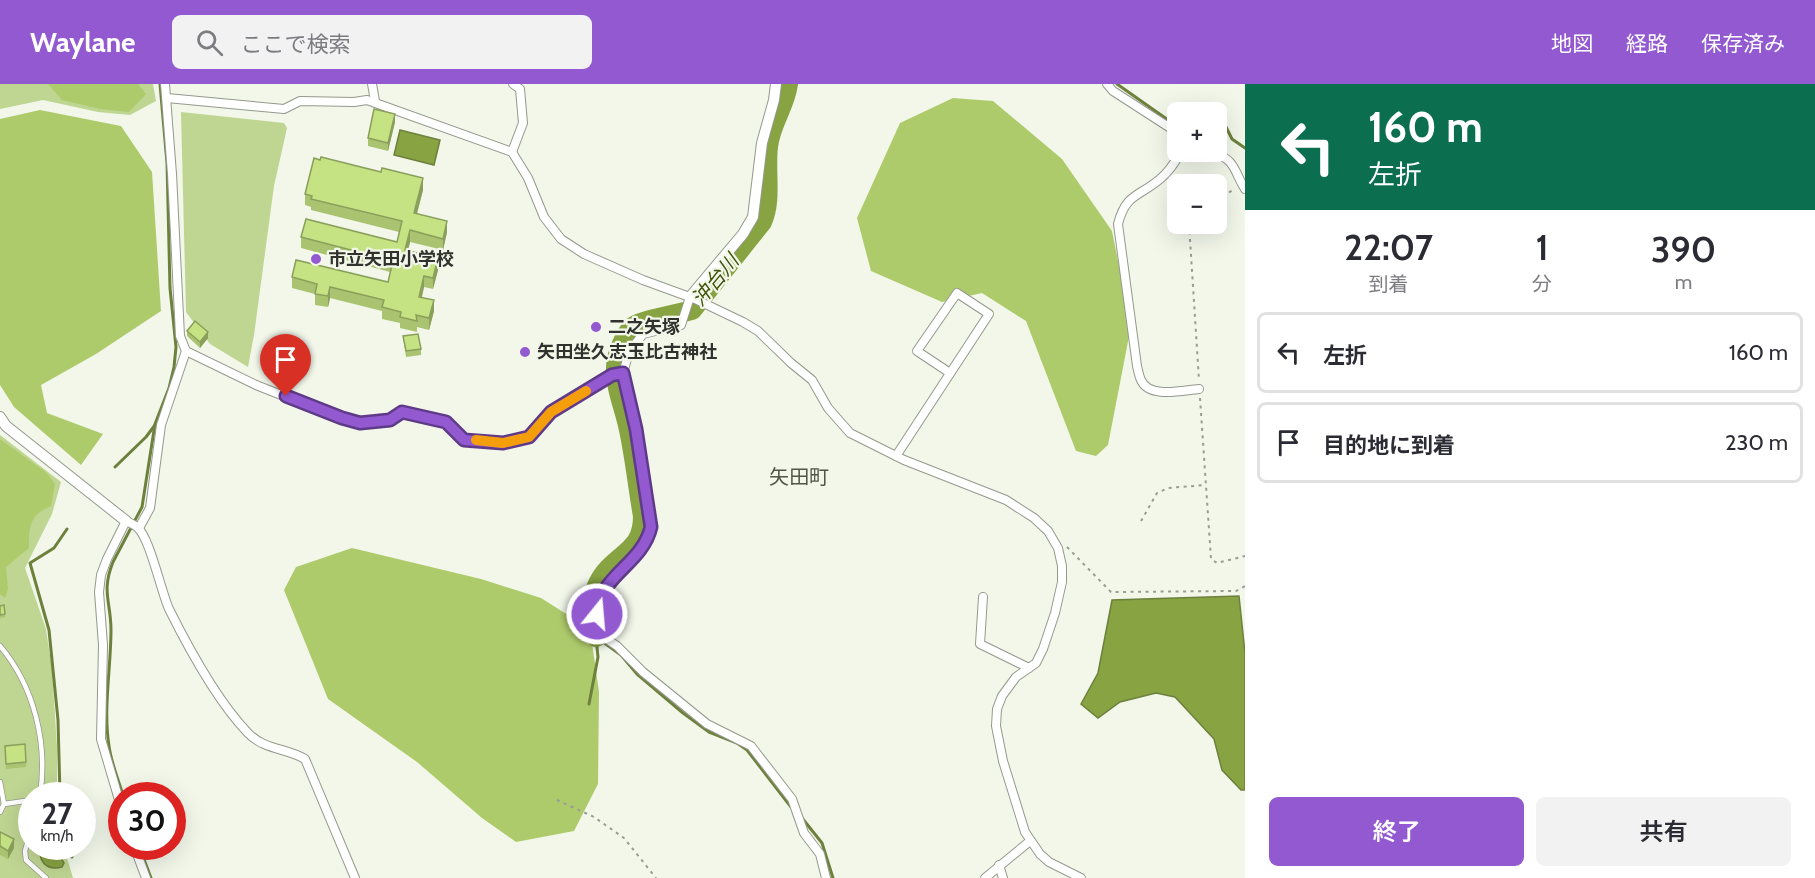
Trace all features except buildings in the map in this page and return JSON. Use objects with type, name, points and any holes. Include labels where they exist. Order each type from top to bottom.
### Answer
[{"type":"street","points":[[139,528],[150,508],[161,425],[186,351],[180,336],[165,84]]},
{"type":"street","points":[[372,84],[375,101]]},
{"type":"street","points":[[512,152],[523,123],[520,89],[513,84]]},
{"type":"street","points":[[186,351],[256,385],[360,423],[390,420],[402,412],[446,422],[464,440],[503,443],[529,437],[551,412],[618,374],[637,339],[643,334],[681,325],[692,305],[753,217],[762,143],[777,84]]},
{"type":"street","points":[[1107,84],[1113,91],[1167,126]]},
{"type":"street","points":[[167,98],[284,109],[300,101],[375,101],[512,152],[528,178],[544,218],[561,239],[584,254],[692,305],[758,331],[812,380],[828,408],[850,433],[896,456],[1006,500],[1034,518],[1048,531],[1058,548],[1062,566],[1062,582],[1043,649],[1036,663],[1016,676],[1002,696],[997,709],[996,726],[1003,761],[1020,819],[1030,841],[1049,862],[1081,878]]},
{"type":"street","points":[[1227,159],[1234,165],[1243,186]]},
{"type":"street","points":[[1175,162],[1161,179],[1122,207],[1118,224],[1141,382],[1157,392],[1199,389]]},
{"type":"street","points":[[896,456],[950,374],[988,314],[957,293],[916,351],[950,374]]},
{"type":"street","points":[[618,374],[636,429],[651,527],[645,544],[636,557],[603,590],[597,614],[600,631],[643,672],[707,724],[751,746],[792,799],[801,827],[820,854],[826,878]]},
{"type":"street","points":[[0,417],[6,426],[126,521],[139,528],[147,544],[168,606],[192,654],[247,733],[259,743],[298,754],[305,759],[355,878]]},
{"type":"street","points":[[113,782],[101,739],[103,645],[99,592],[101,575],[107,559],[126,521]]},
{"type":"street","points":[[983,597],[980,644],[1029,668]]},
{"type":"street","points":[[985,878],[1030,841]]},
{"type":"street","points":[[139,860],[146,878]]},
{"type":"street","points":[[999,866],[1003,878]]},
{"type":"lane","points":[[0,646],[26,684],[36,714],[42,757],[42,782]]},
{"type":"lane","points":[[0,782],[4,804],[0,812]]},
{"type":"lane","points":[[4,804],[18,802]]},
{"type":"lane","points":[[26,860],[46,878]]},
{"type":"path","points":[[1227,194],[1243,186]]},
{"type":"path","points":[[1190,234],[1211,559],[1217,563],[1245,556]]},
{"type":"path","points":[[1141,521],[1157,493],[1168,488],[1206,485]]},
{"type":"path","points":[[1060,540],[1111,592],[1236,591],[1245,586]]},
{"type":"path","points":[[557,800],[594,817],[624,838],[656,878]]},
{"type":"shaded area","points":[[0,84],[153,84],[156,101],[130,115],[98,112],[43,100],[0,109]]},
{"type":"shaded area","points":[[48,84],[138,84],[146,94],[129,112],[100,109],[62,100]]},
{"type":"shaded area","points":[[953,98],[993,101],[1062,159],[1112,231],[1131,326],[1108,445],[1096,456],[1076,451],[1026,321],[982,293],[942,302],[871,271],[857,218],[900,123]]},
{"type":"shaded area","points":[[40,110],[121,126],[152,172],[161,311],[96,354],[41,385],[47,413],[103,434],[81,465],[14,407],[0,385],[0,119]]},
{"type":"shaded area","points":[[181,112],[284,123],[287,128],[274,186],[248,367],[210,344],[186,312]]},
{"type":"shaded area","points":[[400,130],[440,140],[434,165],[394,155]]},
{"type":"shaded area","points":[[0,435],[61,482],[52,514],[25,568],[46,629],[52,669],[57,782],[18,782],[18,860],[67,860],[73,878],[0,878]]},
{"type":"shaded area","points":[[0,439],[47,473],[55,484],[51,506],[38,513],[32,522],[29,548],[6,567],[8,589],[5,598],[0,594]]},
{"type":"shaded area","points":[[352,548],[481,579],[541,598],[590,629],[599,692],[598,784],[574,831],[516,842],[482,818],[417,762],[328,699],[284,590],[296,567]]},
{"type":"shaded area","points":[[1239,596],[1245,653],[1245,790],[1241,790],[1222,770],[1214,739],[1175,697],[1156,693],[1120,702],[1098,718],[1081,704],[1098,673],[1112,600]]},
{"type":"shaded area","points":[[42,860],[62,860],[64,863],[62,867],[57,868],[44,864]]},
{"type":"waterway","points":[[119,782],[111,758],[107,732],[111,644],[107,589],[109,572],[142,507],[155,424],[169,388],[176,347],[170,288],[167,163],[160,84]]},
{"type":"waterway","name":"沖台川","points":[[596,637],[592,609],[598,584],[609,568],[637,541],[643,516],[633,451],[617,383],[616,362],[619,351],[624,339],[634,326],[652,319],[692,310],[762,222],[767,205],[769,139],[788,84]]},
{"type":"waterway","points":[[1117,84],[1167,119]]},
{"type":"waterway","points":[[1227,129],[1232,139],[1245,148]]},
{"type":"waterway","points":[[115,467],[155,425]]},
{"type":"waterway","points":[[60,782],[58,720],[49,630],[30,563],[54,548],[67,529]]},
{"type":"waterway","points":[[596,637],[621,655],[637,674],[683,713],[709,732],[737,743],[747,750],[791,807]]},
{"type":"waterway","points":[[589,704],[598,657],[596,638]]},
{"type":"waterway","points":[[802,818],[822,843],[833,878]]},
{"type":"waterway","points":[[144,860],[151,878]]},
{"type":"slow traffic","points":[[476,440],[503,443],[529,437],[551,412],[586,391]]},
{"type":"place","name":"市立矢田小学校","points":[[316,259]]},
{"type":"place","name":"二之矢塚","points":[[596,327]]},
{"type":"place","name":"矢田坐久志玉比古神社","points":[[525,352]]},
{"type":"district","name":"矢田町","points":[[799,477]]},
{"type":"route","points":[[286,396],[360,423],[390,420],[402,412],[446,422],[464,440],[503,443],[529,437],[551,412],[612,375],[623,373],[636,429],[651,527],[645,544],[636,557],[606,585],[598,603],[597,614]]}]
